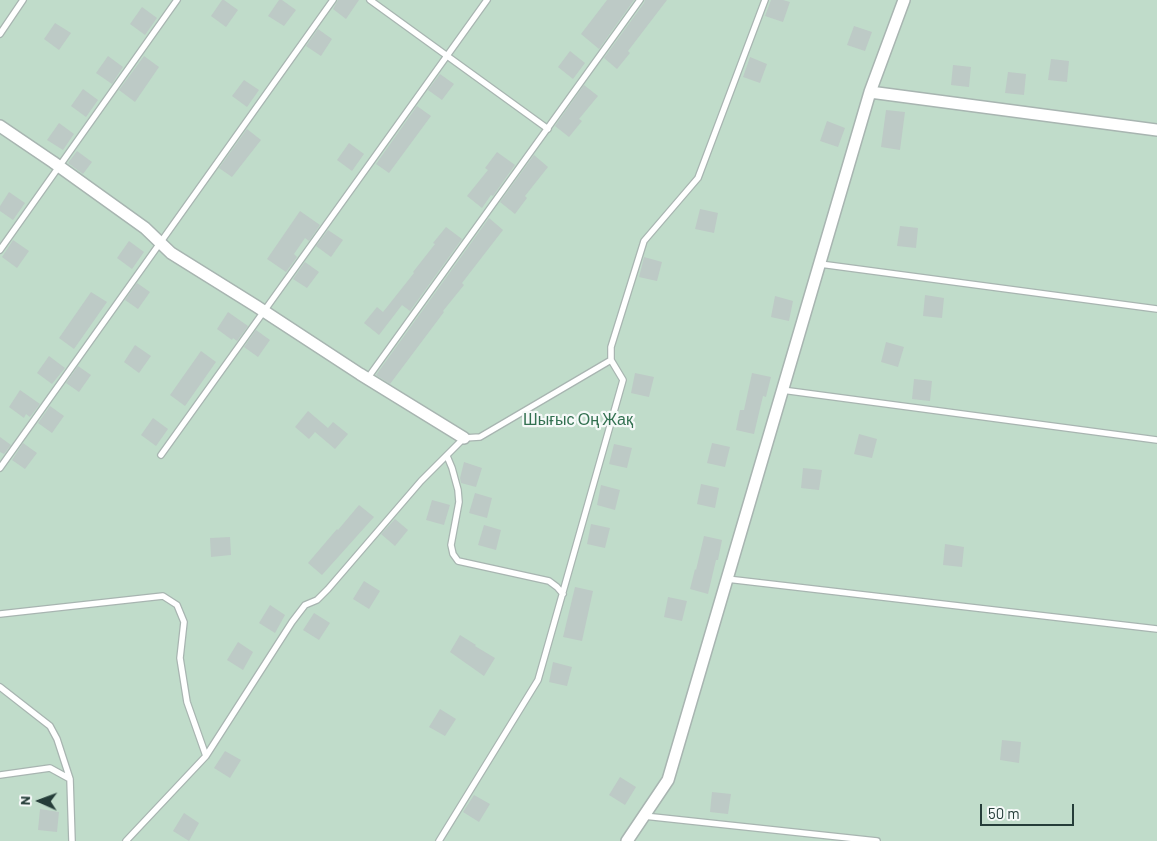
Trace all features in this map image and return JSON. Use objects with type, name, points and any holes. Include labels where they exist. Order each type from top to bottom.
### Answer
[{"type":"street","points":[[627,841],[668,780],[870,92],[904,0]]},
{"type":"street","points":[[870,92],[1157,130]]},
{"type":"street","points":[[0,126],[145,228],[171,253],[367,379],[464,438]]},
{"type":"lane","points":[[0,34],[23,0]]},
{"type":"lane","points":[[0,250],[178,0]]},
{"type":"lane","points":[[0,468],[333,0]]},
{"type":"lane","points":[[370,0],[548,129]]},
{"type":"lane","points":[[161,455],[487,0]]},
{"type":"lane","points":[[367,379],[640,0]]},
{"type":"lane","points":[[439,841],[538,680],[564,594],[623,380],[612,360],[611,346],[644,241],[698,178],[765,0]]},
{"type":"lane","points":[[820,264],[1157,309]]},
{"type":"lane","points":[[126,841],[206,756],[292,622],[305,605],[317,600],[328,589],[421,481],[464,438],[480,437],[612,360]]},
{"type":"lane","points":[[782,390],[1157,440]]},
{"type":"lane","points":[[447,456],[458,490],[459,502],[451,545],[452,554],[458,561],[549,582],[564,594]]},
{"type":"lane","points":[[727,579],[1157,629]]},
{"type":"lane","points":[[0,614],[163,596],[177,605],[184,622],[180,658],[187,702],[206,756]]},
{"type":"lane","points":[[0,687],[50,726],[57,739],[70,779],[72,841]]},
{"type":"lane","points":[[0,775],[50,768],[70,779]]},
{"type":"lane","points":[[644,816],[877,841]]},
{"type":"green space","name":"Шығыс Оң Жақ","points":[[0,0],[1157,0],[1157,841],[0,841]]},
{"type":"building","points":[[222,0],[238,10],[226,27],[211,16]]},
{"type":"building","points":[[279,0],[282,0],[296,10],[284,26],[268,16]]},
{"type":"building","points":[[338,0],[359,0],[346,19],[333,9]]},
{"type":"building","points":[[607,0],[634,0],[599,49],[581,34]]},
{"type":"building","points":[[645,0],[667,0],[628,51],[630,53],[617,69],[604,58]]},
{"type":"building","points":[[771,0],[790,2],[783,22],[765,16]]},
{"type":"building","points":[[142,7],[157,18],[145,35],[130,24]]},
{"type":"building","points":[[55,23],[71,33],[59,50],[44,39]]},
{"type":"building","points":[[854,26],[872,32],[865,51],[847,45]]},
{"type":"building","points":[[318,29],[332,39],[321,56],[306,46]]},
{"type":"building","points":[[570,51],[585,63],[573,79],[558,67]]},
{"type":"building","points":[[108,56],[123,67],[112,84],[96,73]]},
{"type":"building","points":[[144,56],[159,67],[135,102],[119,90]]},
{"type":"building","points":[[750,57],[767,64],[760,83],[743,77]]},
{"type":"building","points":[[1051,59],[1069,61],[1067,82],[1048,80]]},
{"type":"building","points":[[953,65],[971,67],[969,87],[951,85]]},
{"type":"building","points":[[1008,72],[1026,74],[1024,95],[1005,93]]},
{"type":"building","points":[[440,74],[454,84],[442,100],[428,90]]},
{"type":"building","points":[[244,80],[259,90],[247,107],[232,96]]},
{"type":"building","points":[[584,85],[598,96],[579,119],[582,121],[569,137],[555,126]]},
{"type":"building","points":[[83,89],[98,100],[86,117],[71,106]]},
{"type":"building","points":[[417,106],[431,116],[389,173],[376,164]]},
{"type":"building","points":[[886,110],[905,112],[900,150],[881,147]]},
{"type":"building","points":[[827,121],[845,128],[838,147],[820,141]]},
{"type":"building","points":[[59,123],[74,134],[63,150],[47,140]]},
{"type":"building","points":[[247,129],[261,140],[232,177],[219,168]]},
{"type":"building","points":[[349,143],[364,154],[352,171],[337,160]]},
{"type":"building","points":[[77,151],[92,162],[83,174],[68,163]]},
{"type":"building","points":[[497,152],[515,165],[482,208],[467,196],[488,170],[485,168]]},
{"type":"building","points":[[534,155],[548,167],[525,196],[527,198],[515,214],[500,202]]},
{"type":"building","points":[[9,192],[25,203],[13,220],[0,211],[0,206]]},
{"type":"building","points":[[700,209],[718,213],[714,233],[695,229]]},
{"type":"building","points":[[300,211],[320,225],[309,241],[305,238],[294,254],[297,257],[286,272],[267,259]]},
{"type":"building","points":[[489,218],[503,230],[462,283],[464,285],[390,384],[376,375]]},
{"type":"building","points":[[900,226],[918,228],[916,248],[897,246]]},
{"type":"building","points":[[446,227],[462,239],[410,311],[402,305],[379,335],[364,323],[377,307],[383,312],[414,273],[435,244],[433,243]]},
{"type":"building","points":[[328,230],[343,240],[331,257],[316,246]]},
{"type":"building","points":[[13,240],[29,251],[17,268],[2,257]]},
{"type":"building","points":[[129,241],[144,252],[132,269],[117,258]]},
{"type":"building","points":[[644,257],[662,262],[657,281],[639,277]]},
{"type":"building","points":[[305,262],[319,272],[307,288],[293,279]]},
{"type":"building","points":[[137,283],[150,292],[138,309],[125,300]]},
{"type":"building","points":[[91,292],[107,302],[74,349],[59,338]]},
{"type":"building","points":[[925,295],[944,298],[942,318],[923,316]]},
{"type":"building","points":[[775,296],[793,301],[789,321],[771,317]]},
{"type":"building","points":[[228,312],[248,326],[237,341],[233,338],[232,340],[217,329]]},
{"type":"building","points":[[256,330],[270,340],[258,357],[244,347]]},
{"type":"building","points":[[886,342],[904,347],[898,367],[881,362]]},
{"type":"building","points":[[135,345],[151,356],[139,373],[124,362]]},
{"type":"building","points":[[201,351],[216,362],[185,406],[170,395]]},
{"type":"building","points":[[49,356],[65,368],[52,384],[37,373]]},
{"type":"building","points":[[78,366],[91,375],[79,392],[66,383]]},
{"type":"building","points":[[635,373],[654,377],[649,397],[631,393]]},
{"type":"building","points":[[752,373],[771,377],[766,397],[763,396],[754,434],[736,430],[740,410],[744,410]]},
{"type":"building","points":[[914,379],[932,381],[930,401],[912,399]]},
{"type":"building","points":[[20,390],[40,404],[30,417],[26,414],[24,418],[9,407]]},
{"type":"building","points":[[50,406],[64,416],[52,433],[38,423]]},
{"type":"building","points":[[308,411],[328,428],[333,422],[348,434],[335,449],[315,432],[309,439],[295,427]]},
{"type":"building","points":[[153,418],[168,429],[156,446],[141,435]]},
{"type":"building","points":[[859,434],[877,439],[872,458],[854,454]]},
{"type":"building","points":[[0,437],[11,445],[4,454],[0,452]]},
{"type":"building","points":[[23,443],[37,453],[25,469],[12,460]]},
{"type":"building","points":[[712,443],[730,447],[725,467],[707,463]]},
{"type":"building","points":[[614,444],[632,448],[627,468],[609,464]]},
{"type":"building","points":[[464,462],[482,468],[476,487],[461,483],[460,478]]},
{"type":"building","points":[[803,468],[822,470],[819,490],[801,488]]},
{"type":"building","points":[[701,484],[719,488],[715,508],[697,504]]},
{"type":"building","points":[[601,485],[620,490],[615,510],[597,505]]},
{"type":"building","points":[[475,493],[492,498],[487,518],[469,513]]},
{"type":"building","points":[[432,500],[450,505],[444,525],[426,520]]},
{"type":"building","points":[[359,505],[374,517],[322,575],[308,563]]},
{"type":"building","points":[[395,519],[408,530],[395,546],[381,534]]},
{"type":"building","points":[[591,524],[610,528],[605,548],[587,544]]},
{"type":"building","points":[[484,525],[501,530],[496,550],[478,545]]},
{"type":"building","points":[[704,536],[722,540],[708,594],[690,589]]},
{"type":"building","points":[[230,537],[231,555],[211,557],[210,538]]},
{"type":"building","points":[[945,544],[964,547],[962,567],[943,565]]},
{"type":"building","points":[[364,581],[380,591],[369,609],[353,599]]},
{"type":"building","points":[[575,587],[593,591],[582,641],[563,637]]},
{"type":"building","points":[[668,597],[687,601],[682,621],[664,617]]},
{"type":"building","points":[[270,605],[285,615],[275,633],[259,623]]},
{"type":"building","points":[[314,613],[330,623],[319,640],[303,630]]},
{"type":"building","points":[[460,635],[495,658],[484,676],[450,652]]},
{"type":"building","points":[[238,642],[253,652],[243,670],[227,660]]},
{"type":"building","points":[[553,662],[572,667],[567,686],[549,682]]},
{"type":"building","points":[[440,709],[456,719],[445,736],[429,727]]},
{"type":"building","points":[[1002,740],[1021,742],[1019,763],[1000,760]]},
{"type":"building","points":[[225,751],[241,760],[230,778],[214,768]]},
{"type":"building","points":[[620,777],[636,787],[625,805],[609,795]]},
{"type":"building","points":[[712,792],[731,794],[728,814],[710,812]]},
{"type":"building","points":[[474,795],[490,804],[479,822],[463,812]]},
{"type":"building","points":[[40,809],[59,812],[57,832],[38,830]]},
{"type":"building","points":[[184,813],[199,823],[189,841],[173,831]]}]
